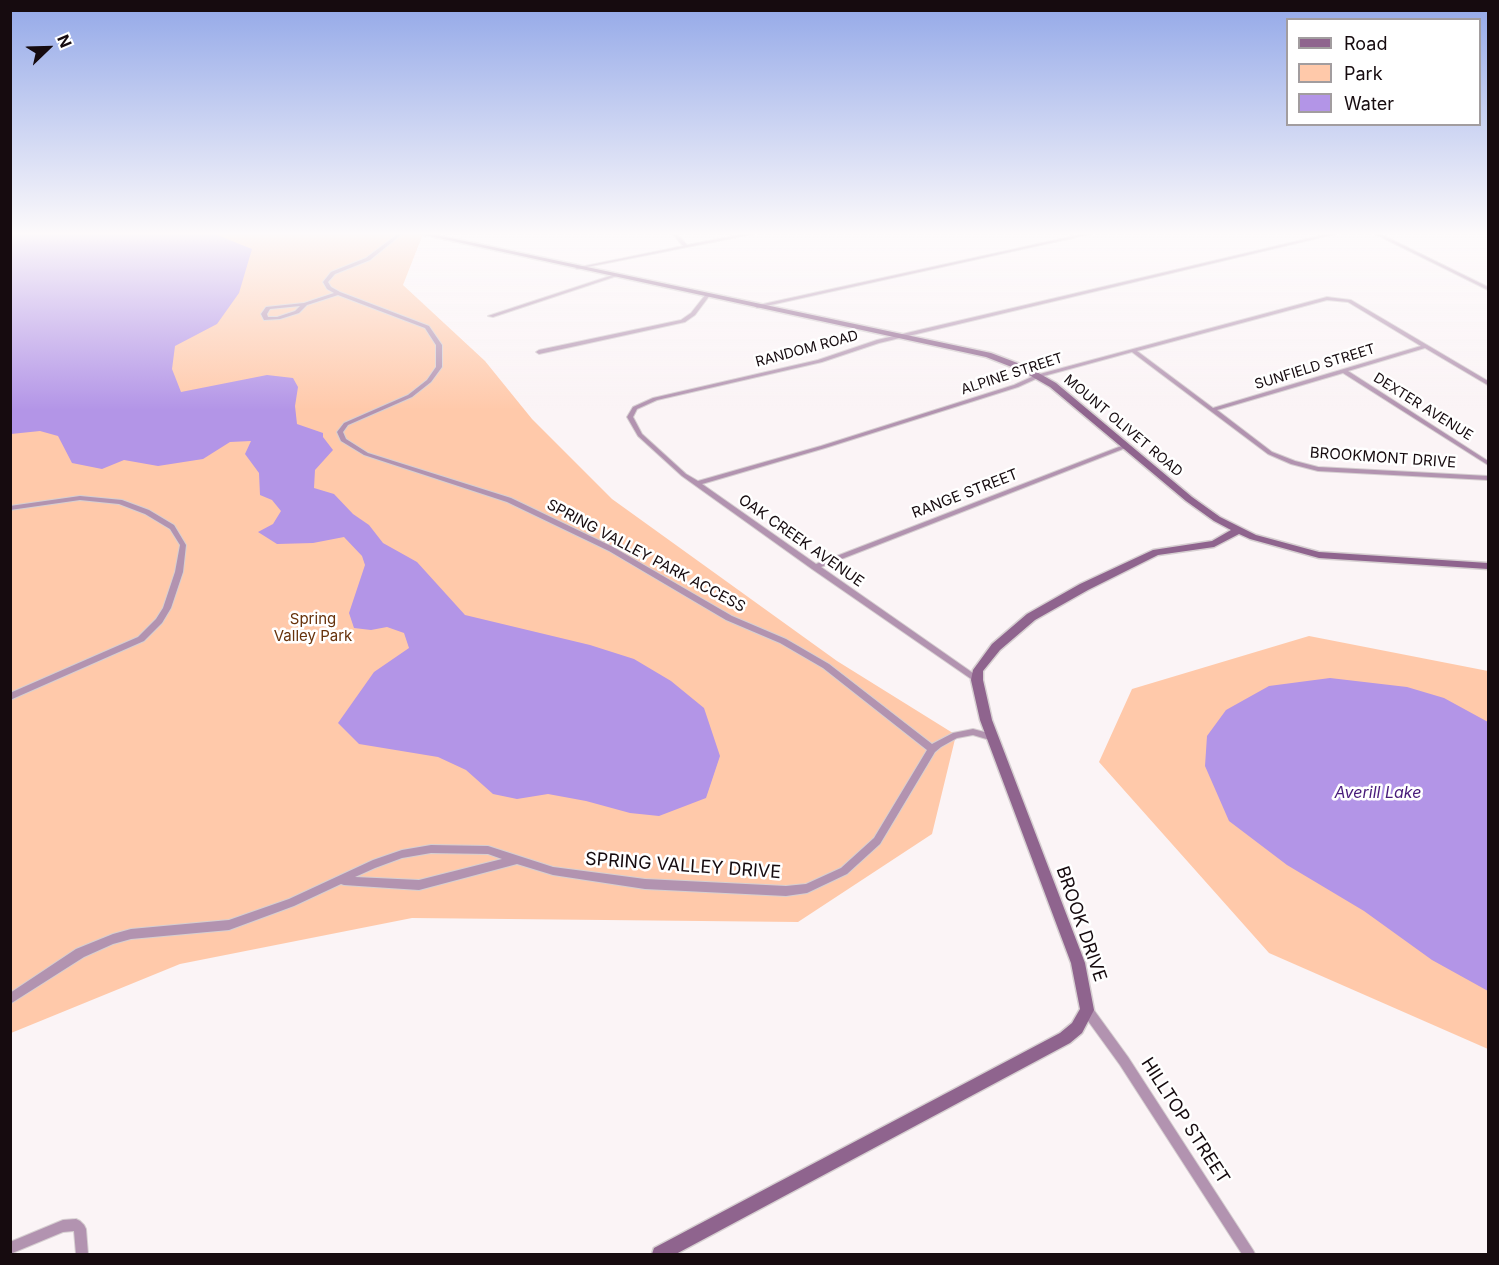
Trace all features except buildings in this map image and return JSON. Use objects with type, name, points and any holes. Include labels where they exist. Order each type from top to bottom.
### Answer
[{"type":"street","points":[[491,316],[565,292]]},
{"type":"street","name":"MOUNT OLIVET ROAD","points":[[693,292],[988,355],[1038,376],[1066,395],[1196,504],[1239,530],[1275,544],[1319,555],[1488,566]]},
{"type":"street","points":[[757,306],[821,292]]},
{"type":"street","name":"RANDOM ROAD","points":[[635,408],[655,399],[809,364],[905,336],[1089,292]]},
{"type":"street","points":[[305,304],[297,312],[278,318],[266,319],[264,314],[268,308],[305,304],[338,293]]},
{"type":"street","name":"SPRING VALLEY PARK ACCESS","points":[[338,293],[421,324],[437,338],[441,351],[435,373],[420,389],[342,428],[340,436],[349,445],[366,454],[509,500],[611,549],[729,618],[783,641],[826,666],[932,749]]},
{"type":"street","points":[[539,352],[683,321],[693,314],[708,295]]},
{"type":"street","name":"ALPINE STREET","points":[[696,484],[823,447],[1016,386],[1038,376],[1327,298],[1349,301],[1425,346]]},
{"type":"street","points":[[1425,346],[1488,383]]},
{"type":"street","name":"SUNFIELD STREET","points":[[1212,410],[1425,346]]},
{"type":"street","name":"BROOKMONT DRIVE","points":[[1133,350],[1270,453],[1306,467],[1488,478]]},
{"type":"street","name":"DEXTER AVENUE","points":[[1344,371],[1488,463]]},
{"type":"street","name":"OAK CREEK AVENUE","points":[[635,408],[630,417],[640,435],[696,484],[977,680]]},
{"type":"street","name":"RANGE STREET","points":[[814,567],[1126,446]]},
{"type":"street","points":[[10,508],[80,498],[120,502],[162,520],[178,534],[183,545],[179,572],[167,608],[159,621],[141,639],[10,697]]},
{"type":"street","points":[[977,680],[978,670],[996,647],[1040,612],[1156,552],[1214,544],[1239,530]]},
{"type":"street","name":"BROOK DRIVE","points":[[977,680],[986,720],[1078,963],[1087,1010]]},
{"type":"street","points":[[932,749],[956,735],[973,732],[993,737]]},
{"type":"street","name":"SPRING VALLEY DRIVE","points":[[10,999],[80,953],[113,939],[131,934],[228,925],[342,880],[373,864],[402,854],[431,849],[488,850],[553,871],[645,884],[786,891],[807,888],[844,871],[877,841],[932,749]]},
{"type":"street","name":"SPRING VALLEY DRIVE","points":[[342,880],[419,885],[515,860]]},
{"type":"street","points":[[667,1253],[1065,1038],[1077,1029],[1087,1010]]},
{"type":"street","name":"HILLTOP STREET","points":[[1087,1010],[1124,1060],[1249,1254]]},
{"type":"street","points":[[10,1248],[63,1226],[76,1224],[80,1229],[82,1254]]},
{"type":"green space","name":"Spring Valley Park","points":[[11,292],[411,292],[485,361],[532,419],[612,499],[837,661],[956,735],[932,834],[798,922],[412,918],[180,964],[11,1033]]},
{"type":"green space","points":[[1309,636],[1488,671],[1488,1049],[1269,953],[1099,762],[1132,689]]},
{"type":"water","points":[[10,292],[239,292],[217,324],[175,346],[172,369],[181,392],[267,375],[293,378],[298,387],[295,406],[297,424],[323,433],[323,437],[333,450],[315,470],[314,488],[334,494],[353,514],[369,525],[383,543],[417,562],[465,615],[590,645],[634,659],[671,681],[704,708],[720,756],[706,798],[659,816],[630,813],[548,794],[517,799],[493,794],[466,770],[438,757],[359,744],[338,723],[374,672],[409,648],[404,633],[387,627],[371,630],[354,628],[349,613],[365,565],[362,556],[344,537],[313,543],[277,544],[258,532],[273,524],[281,511],[272,500],[260,495],[259,473],[245,454],[251,441],[230,442],[203,459],[158,466],[124,460],[102,469],[72,463],[58,436],[40,431],[11,434]]},
{"type":"water","name":"Averill Lake","points":[[1330,678],[1407,687],[1444,698],[1488,722],[1488,991],[1432,960],[1364,911],[1287,865],[1229,821],[1205,766],[1207,736],[1226,710],[1269,686]]}]
